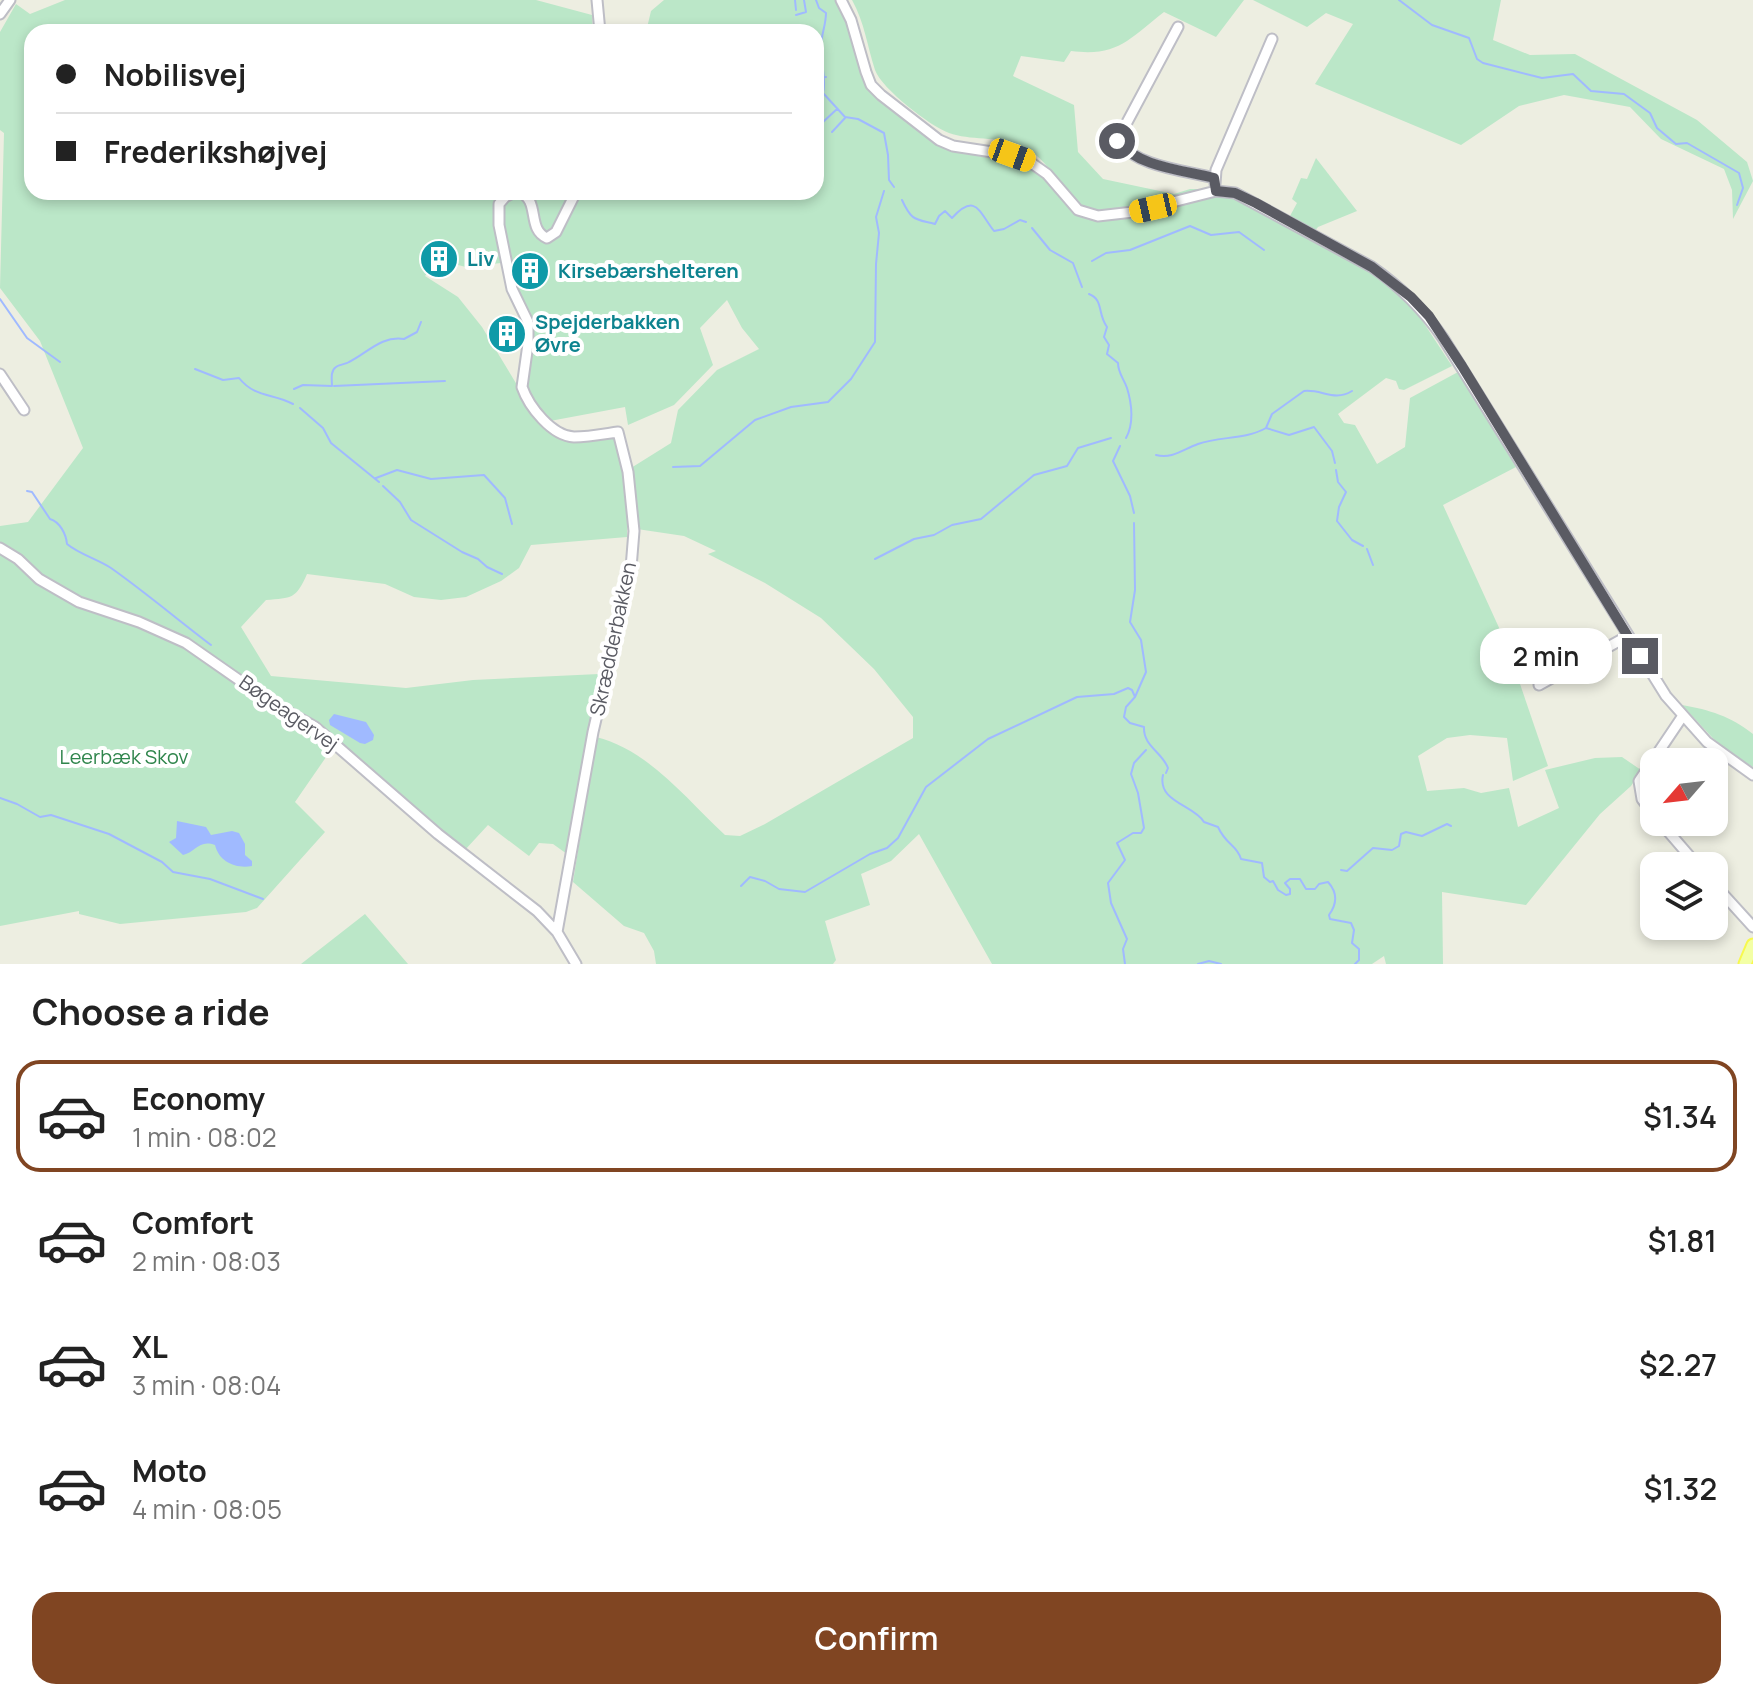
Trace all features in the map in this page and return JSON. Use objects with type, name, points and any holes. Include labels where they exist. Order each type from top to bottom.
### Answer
[{"type":"main road","points":[[1745,964],[1753,945]]},
{"type":"street","points":[[0,14],[10,0]]},
{"type":"street","points":[[597,0],[599,24]]},
{"type":"street","points":[[841,0],[851,20],[871,85],[939,140],[953,146],[1012,155],[1030,162],[1047,174],[1078,210],[1098,216],[1133,212],[1216,191],[1235,193],[1372,267],[1411,297],[1429,316],[1462,366],[1652,676],[1682,717],[1707,742],[1753,775]]},
{"type":"street","points":[[1178,27],[1117,141],[1130,153],[1145,160],[1214,178]]},
{"type":"street","points":[[1216,191],[1214,178],[1272,39]]},
{"type":"street","name":"Skrædderbakken","points":[[505,200],[499,204],[499,225],[512,289],[528,322],[524,393],[537,413],[561,434],[573,437],[618,432],[628,472],[634,531],[631,568],[593,732],[557,932]]},
{"type":"street","name":"Skrædderbakken","points":[[530,200],[535,228],[547,238],[556,232],[572,200]]},
{"type":"street","points":[[0,374],[24,410]]},
{"type":"street","name":"Bøgeagervej","points":[[0,548],[18,559],[39,579],[79,602],[139,622],[186,643],[272,703],[315,727],[438,834],[537,911],[557,932],[576,964]]},
{"type":"street","points":[[1539,685],[1628,636]]},
{"type":"street","points":[[1661,748],[1682,717]]},
{"type":"street","points":[[1672,836],[1686,852]]},
{"type":"street","points":[[1728,899],[1753,927]]},
{"type":"green space","points":[[65,0],[536,0],[592,15],[593,24],[24,24],[24,200],[824,200],[824,24],[648,24],[651,11],[664,0],[837,0],[876,95],[933,142],[946,148],[1013,160],[1035,169],[1081,217],[1112,219],[1213,196],[1232,197],[1379,277],[1412,305],[1452,366],[1404,390],[1399,389],[1396,381],[1386,378],[1338,414],[1344,423],[1355,425],[1377,464],[1405,447],[1410,398],[1458,372],[1516,467],[1443,505],[1506,643],[1548,766],[1513,781],[1507,738],[1470,735],[1447,738],[1418,756],[1427,791],[1464,788],[1481,793],[1509,788],[1518,827],[1559,808],[1545,770],[1595,758],[1622,757],[1640,772],[1631,786],[1600,814],[1526,905],[1442,892],[1443,964],[1386,964],[1384,956],[1372,964],[992,964],[919,834],[891,861],[861,874],[870,905],[825,921],[836,960],[833,964],[656,964],[654,951],[644,933],[624,926],[573,882],[596,737],[615,743],[650,764],[725,835],[740,836],[913,738],[913,717],[874,669],[821,618],[765,583],[708,554],[716,551],[684,536],[637,529],[631,468],[671,443],[678,410],[717,370],[759,349],[742,328],[727,300],[700,328],[713,365],[674,405],[628,425],[625,407],[550,421],[527,391],[532,318],[510,289],[501,263],[466,267],[438,260],[425,276],[458,297],[482,327],[537,418],[566,441],[601,436],[611,437],[617,443],[626,483],[627,537],[531,545],[519,568],[501,581],[466,597],[441,600],[414,597],[385,584],[307,574],[296,593],[266,600],[241,627],[271,676],[406,688],[473,680],[599,674],[567,854],[553,844],[539,843],[529,856],[488,825],[464,851],[317,724],[273,699],[212,656],[84,600],[45,579],[0,546],[0,526],[28,522],[83,448],[40,341],[0,288],[4,133],[0,130],[0,32],[16,4],[30,14]]},
{"type":"green space","points":[[852,0],[1244,0],[1216,37],[1164,12],[1132,38],[1112,48],[1071,51],[1064,62],[1021,56],[1013,76],[1074,105],[1078,152],[1103,179],[1174,194],[1190,189],[1202,191],[1134,208],[1098,210],[1083,206],[1072,198],[1044,163],[1022,146],[941,129],[908,106],[879,78]]},
{"type":"green space","points":[[1253,0],[1501,0],[1493,40],[1530,55],[1575,54],[1697,120],[1747,162],[1753,181],[1733,219],[1732,190],[1724,169],[1661,139],[1630,107],[1564,95],[1519,106],[1461,145],[1315,84],[1353,24],[1326,13],[1307,27]]},
{"type":"green space","points":[[1316,158],[1357,211],[1318,227],[1314,232],[1290,216],[1297,203],[1292,199],[1301,178],[1307,179]]},
{"type":"green space","name":"Leerbæk Skov","points":[[0,552],[58,596],[187,648],[333,747],[295,802],[325,832],[257,908],[246,912],[120,924],[79,914],[79,911],[0,926]]},
{"type":"green space","points":[[1682,705],[1719,715],[1753,734],[1753,767],[1728,751],[1728,748],[1721,747]]},
{"type":"green space","points":[[365,914],[408,964],[301,964]]},
{"type":"water","points":[[334,714],[366,722],[374,735],[373,740],[360,743],[330,725],[329,720]]},
{"type":"water","points":[[177,821],[206,827],[211,835],[232,831],[239,833],[245,844],[245,855],[252,861],[252,866],[229,863],[220,856],[215,845],[210,844],[201,845],[183,855],[169,842],[176,838]]},
{"type":"waterway","points":[[795,0],[796,10]]},
{"type":"waterway","points":[[796,15],[806,12],[804,0]]},
{"type":"waterway","points":[[816,0],[819,8],[826,13],[824,27]]},
{"type":"waterway","points":[[1399,0],[1432,25],[1469,38],[1477,59],[1483,63],[1542,78],[1573,74],[1591,91],[1624,94],[1650,113],[1657,128],[1676,144],[1687,143],[1739,173],[1743,188],[1737,205]]},
{"type":"waterway","points":[[824,94],[845,117],[858,119],[884,133],[889,180],[894,187]]},
{"type":"waterway","points":[[824,121],[837,109]]},
{"type":"waterway","points":[[832,132],[845,118]]},
{"type":"waterway","points":[[673,467],[700,466],[755,420],[791,407],[828,402],[851,379],[875,342],[879,233],[876,217],[884,191]]},
{"type":"waterway","points":[[902,200],[915,218],[935,224],[945,211],[952,218],[967,206],[976,208],[994,231],[1020,220],[1026,222]]},
{"type":"waterway","points":[[1092,261],[1106,253],[1130,250],[1190,226],[1211,235],[1239,232],[1264,250]]},
{"type":"waterway","points":[[1032,228],[1050,250],[1073,263],[1082,287]]},
{"type":"waterway","points":[[1089,294],[1099,303],[1107,327],[1104,337],[1109,345],[1107,354],[1118,363],[1129,394],[1131,420],[1126,438]]},
{"type":"waterway","points":[[0,299],[27,338],[60,362]]},
{"type":"waterway","points":[[294,389],[303,385],[332,386],[332,373],[336,367],[381,342],[404,339],[417,332],[421,322]]},
{"type":"waterway","points":[[195,369],[223,380],[239,378],[251,389],[293,404]]},
{"type":"waterway","points":[[334,386],[445,381]]},
{"type":"waterway","points":[[1266,428],[1272,414],[1304,391],[1334,395],[1352,391]]},
{"type":"waterway","points":[[300,408],[323,428],[331,443],[379,482]]},
{"type":"waterway","points":[[1156,455],[1172,455],[1198,444],[1266,428],[1289,435],[1314,427],[1332,451],[1335,463]]},
{"type":"waterway","points":[[875,559],[914,539],[934,535],[952,525],[981,519],[1034,475],[1067,466],[1078,448],[1111,438]]},
{"type":"waterway","points":[[1120,446],[1113,461],[1130,496],[1134,513]]},
{"type":"waterway","points":[[376,478],[397,470],[431,479],[484,475],[505,498],[512,524]]},
{"type":"waterway","points":[[1336,470],[1338,482],[1346,492],[1337,521],[1352,540],[1363,546]]},
{"type":"waterway","points":[[383,486],[400,502],[411,520],[502,574]]},
{"type":"waterway","points":[[27,491],[32,492],[50,519],[60,526],[67,544],[111,568],[211,645]]},
{"type":"waterway","points":[[1134,523],[1135,590],[1130,622],[1141,640],[1146,672],[1135,697],[1126,707],[1124,717],[1130,723],[1144,727],[1146,739],[1168,768],[1166,773]]},
{"type":"waterway","points":[[1367,549],[1373,565]]},
{"type":"waterway","points":[[741,886],[750,877],[779,889],[805,892],[870,854],[887,848],[898,838],[926,787],[988,739],[1077,697],[1114,694],[1128,688],[1135,697]]},
{"type":"waterway","points":[[1125,964],[1123,949],[1127,939],[1111,903],[1108,883],[1125,860],[1117,843],[1133,833],[1141,833],[1144,828],[1131,774],[1134,763],[1146,750]]},
{"type":"waterway","points":[[1163,775],[1165,791],[1204,822],[1218,827],[1241,859],[1262,863],[1264,877],[1273,881],[1278,890],[1290,894],[1285,883],[1290,879],[1300,879],[1306,889],[1315,889],[1319,884],[1328,882],[1335,898],[1330,919],[1351,923],[1354,930],[1352,943],[1359,949],[1359,960],[1355,964]]},
{"type":"waterway","points":[[0,798],[40,817],[51,815],[109,834],[162,862],[173,872],[210,879],[263,899]]},
{"type":"waterway","points":[[1341,870],[1347,871],[1373,848],[1392,850],[1399,846],[1401,834],[1406,832],[1422,836],[1447,824],[1451,826]]},
{"type":"waterway","points":[[1198,964],[1209,961],[1221,964]]},
{"type":"place","name":"Liv","points":[[439,259]]},
{"type":"place","name":"Kirsebærshelteren","points":[[530,271]]},
{"type":"place","name":"Spejderbakken Øvre","points":[[507,334]]},
{"type":"route","points":[[1117,141],[1130,153],[1145,160],[1214,178],[1216,191],[1225,190],[1256,203],[1372,267],[1411,297],[1429,316],[1462,366],[1640,656]]}]
